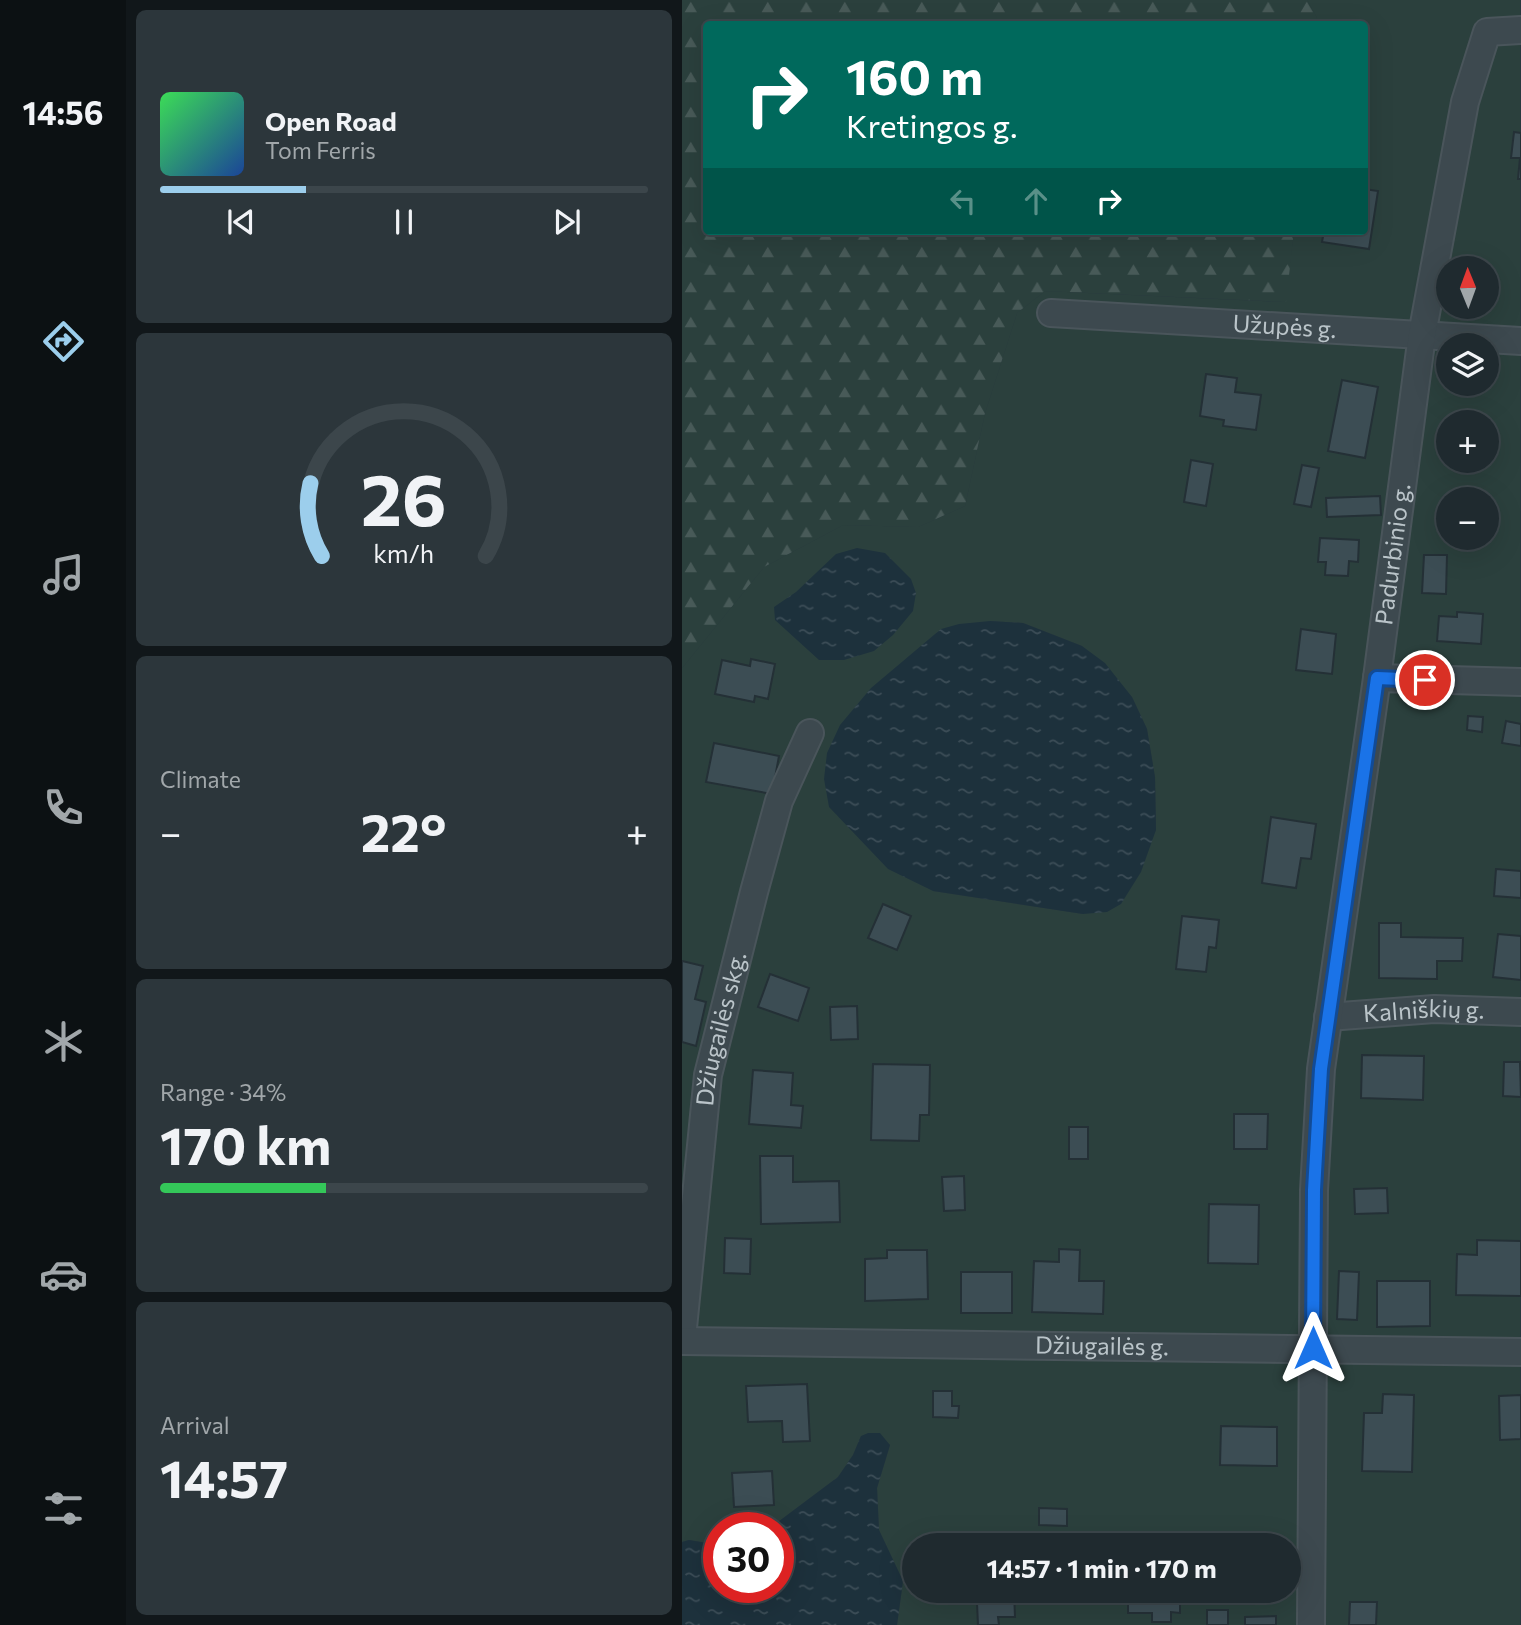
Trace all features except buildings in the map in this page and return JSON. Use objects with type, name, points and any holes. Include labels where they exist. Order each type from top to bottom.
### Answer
[{"type":"street","name":"Padurbinio g.","points":[[1311,1625],[1314,1190],[1321,1069],[1377,678],[1422,335],[1465,102],[1487,32],[1520,30]]},
{"type":"street","name":"Užupės g.","points":[[1051,313],[1520,341]]},
{"type":"street","points":[[1377,678],[1520,682]]},
{"type":"street","name":"Džiugailės skg.","points":[[682,1340],[708,1075],[779,801],[810,733]]},
{"type":"street","name":"Kalniškių g.","points":[[1328,1017],[1434,1009],[1520,1012]]},
{"type":"street","name":"Džiugailės g.","points":[[682,1340],[1520,1352]]},
{"type":"green space","points":[[682,0],[1307,0],[1316,21],[703,21],[703,235],[1294,235],[1286,302],[1045,291],[1017,313],[985,413],[965,506],[918,527],[843,525],[764,567],[682,668]]},
{"type":"green space","points":[[1307,0],[1520,0],[1520,1625],[897,1625],[902,1588],[902,1603],[1301,1603],[1301,1533],[902,1533],[902,1579],[879,1530],[877,1488],[890,1445],[861,1436],[853,1455],[838,1477],[791,1512],[703,1512],[703,1542],[689,1540],[682,1542],[682,668],[764,567],[843,525],[918,527],[965,506],[985,413],[1017,313],[1045,291],[1285,302],[1293,235],[1368,235],[1368,21],[1316,21]],"holes":[[[990,621],[1023,623],[1082,646],[1132,697],[1147,729],[1155,777],[1156,830],[1083,914],[933,891]]]},
{"type":"water","points":[[857,548],[885,553],[911,579],[916,593],[913,611],[893,635],[874,651],[844,660],[819,660],[775,620],[774,607],[796,592],[836,554]]},
{"type":"water","points":[[990,621],[1023,623],[1082,646],[1105,663],[1132,697],[1147,729],[1155,777],[1156,830],[1141,872],[1121,904],[1107,912],[1083,914],[933,891],[888,869],[829,807],[824,779],[827,753],[840,725],[871,688],[941,629]]},
{"type":"water","points":[[880,1433],[890,1445],[877,1488],[879,1530],[902,1579],[897,1625],[682,1625],[682,1542],[689,1540],[703,1542],[703,1603],[794,1603],[794,1512],[791,1512],[838,1477],[853,1455],[861,1436]]},
{"type":"route","points":[[1313,1348],[1314,1190],[1321,1069],[1377,678],[1425,680]]}]
